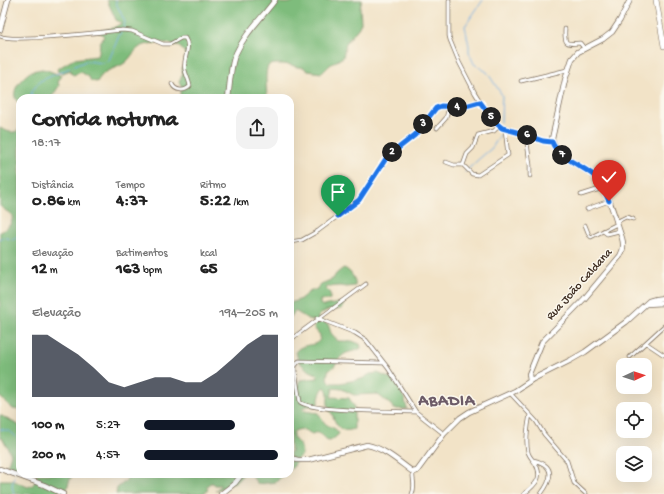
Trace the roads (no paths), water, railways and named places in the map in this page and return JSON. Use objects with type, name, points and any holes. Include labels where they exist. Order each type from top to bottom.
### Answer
[{"type":"main road","points":[[656,0],[664,46]]},
{"type":"street","points":[[0,30],[8,0]]},
{"type":"street","points":[[229,94],[233,65],[237,52],[248,33],[275,0]]},
{"type":"street","points":[[449,0],[450,40],[459,62],[480,102],[499,126],[505,130],[543,141],[552,142],[552,135],[567,70],[574,55],[584,48],[603,39],[612,32],[630,0]]},
{"type":"street","points":[[565,29],[565,39],[567,42],[572,45],[580,44],[584,48]]},
{"type":"street","points":[[0,36],[6,38],[33,38],[122,30],[132,31],[163,44],[170,44],[181,38],[185,38],[188,48],[185,71],[190,86],[185,90],[176,90],[173,88],[172,84]]},
{"type":"street","points":[[521,81],[567,70]]},
{"type":"street","points":[[294,241],[302,240],[318,231],[354,204],[363,194],[387,157],[415,135],[436,108],[441,106],[462,107],[480,102]]},
{"type":"street","points":[[437,128],[446,118],[449,107]]},
{"type":"street","points":[[463,166],[467,154],[473,148],[478,135],[494,130],[499,126]]},
{"type":"street","points":[[446,162],[463,166],[472,174],[478,175],[507,156],[508,152],[505,130]]},
{"type":"street","points":[[526,135],[530,176]]},
{"type":"street","name":"Rua João Caldana","points":[[531,380],[529,377],[531,370],[542,342],[584,299],[622,253],[624,244],[604,188],[600,182],[587,169],[560,154],[552,142]]},
{"type":"street","points":[[581,195],[604,188]]},
{"type":"street","points":[[587,209],[609,201]]},
{"type":"street","points":[[584,225],[589,236],[594,236],[626,217],[633,219]]},
{"type":"street","points":[[603,231],[606,234],[619,231]]},
{"type":"street","points":[[294,337],[317,318],[366,284]]},
{"type":"street","points":[[413,472],[419,469],[444,434],[469,412],[510,393],[531,380],[585,352],[626,322],[646,304],[652,300],[664,298]]},
{"type":"street","points":[[646,304],[664,302]]},
{"type":"street","points":[[317,318],[361,336],[366,340],[416,412],[444,434]]},
{"type":"street","points":[[630,357],[664,326]]},
{"type":"street","points":[[646,343],[664,355]]},
{"type":"street","points":[[384,364],[299,361],[295,371],[300,402],[304,405],[322,408],[416,412]]},
{"type":"street","points":[[510,393],[530,414],[548,439],[567,461],[574,483],[586,494]]},
{"type":"street","points":[[406,411],[410,404]]},
{"type":"street","points":[[524,494],[538,481],[537,467],[530,456],[527,447],[530,414]]},
{"type":"street","points":[[294,459],[308,460],[367,445],[373,446],[382,450],[413,472],[415,487],[412,494]]},
{"type":"street","points":[[533,460],[547,466],[549,471],[549,481],[541,494]]},
{"type":"street","points":[[0,469],[16,474]]},
{"type":"street","points":[[26,478],[63,494]]},
{"type":"street","points":[[221,494],[239,478]]},
{"type":"waterway","points":[[116,0],[125,22],[123,28]]},
{"type":"waterway","points":[[483,0],[465,26],[469,52],[474,64],[487,72],[502,95],[501,122]]},
{"type":"waterway","points":[[31,94],[31,92],[40,81],[86,61],[103,63],[109,60],[121,31]]},
{"type":"waterway","points":[[465,172],[492,148],[500,135]]},
{"type":"waterway","points":[[0,239],[3,237],[13,240],[16,238]]},
{"type":"waterway","points":[[0,429],[16,436]]},
{"type":"waterway","points":[[14,477],[12,486],[14,494]]},
{"type":"district","name":"ABADIA","points":[[447,402]]}]
